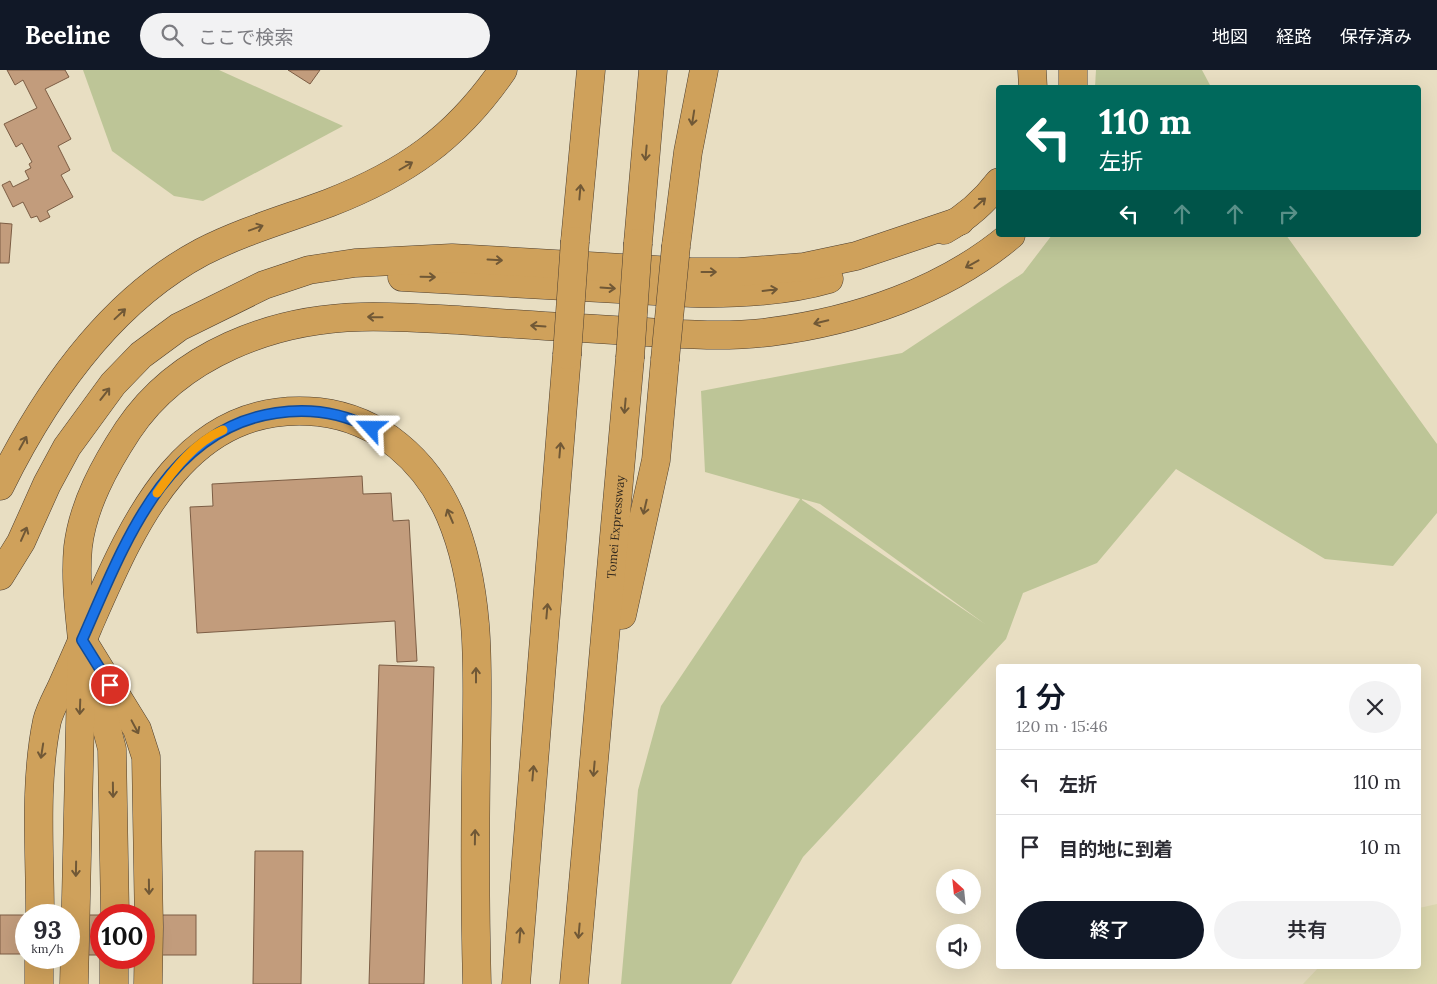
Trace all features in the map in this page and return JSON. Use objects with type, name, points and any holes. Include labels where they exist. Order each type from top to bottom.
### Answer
[{"type":"highway","points":[[0,486],[33,425],[82,356],[113,321],[153,284],[201,253],[241,234],[371,186],[412,163],[452,132],[481,102],[503,70]]},
{"type":"highway","points":[[516,984],[591,70]]},
{"type":"highway","name":"Tomei Expressway","points":[[574,984],[654,70]]},
{"type":"highway","points":[[598,721],[656,460],[676,246],[688,152],[704,70]]},
{"type":"highway","points":[[1032,70],[1033,85]]},
{"type":"highway","points":[[1073,70],[1073,85]]},
{"type":"highway","points":[[0,576],[21,542],[66,447],[113,384],[141,355],[180,327],[225,302],[264,285],[309,270],[355,263],[452,258],[691,272],[738,272],[804,267],[856,256],[960,222],[996,186]]},
{"type":"highway","points":[[74,984],[82,640],[77,587],[78,546],[90,500],[114,451],[139,414],[168,385],[205,358],[241,341],[278,329],[317,320],[360,317],[421,318],[688,335],[770,332],[820,323],[884,306],[932,286],[978,261],[1008,237]]},
{"type":"highway","points":[[40,904],[41,758],[48,716],[119,557],[147,507],[178,464],[214,434],[258,415],[294,410],[324,413],[354,420],[388,437],[415,460],[433,483],[449,513],[470,578],[476,636],[476,984]]},
{"type":"highway","points":[[82,640],[112,749],[115,904]]},
{"type":"highway","points":[[82,640],[137,729],[146,757],[149,927],[148,984]]},
{"type":"highway","points":[[38,984],[39,969]]},
{"type":"highway","points":[[114,969],[114,984]]},
{"type":"shaded area","points":[[1437,904],[1437,984],[1303,984],[1317,969],[1421,969],[1421,908]]},
{"type":"green space","points":[[83,70],[219,70],[343,126],[203,201],[174,196],[112,151]]},
{"type":"green space","points":[[1096,70],[1202,70],[1210,85],[1095,85]]},
{"type":"green space","points":[[1050,237],[1287,237],[1437,444],[1437,513],[1393,566],[1325,559],[1176,469],[1097,563],[1023,593],[1006,639],[803,857],[731,984],[621,984],[638,790],[661,706],[800,499],[705,472],[701,391],[902,353],[1023,273]],"holes":[[[802,499],[820,504],[985,624],[802,500]]]},
{"type":"building","points":[[7,70],[65,70],[69,77],[45,89],[71,139],[58,146],[70,170],[61,175],[73,197],[47,211],[50,217],[40,222],[37,216],[31,218],[23,202],[13,207],[2,185],[10,181],[13,187],[29,179],[25,171],[31,168],[29,164],[32,162],[22,143],[16,147],[4,124],[37,108],[23,80],[15,85]]},
{"type":"building","points":[[288,70],[320,70],[310,84]]},
{"type":"building","points":[[0,223],[12,224],[9,263],[0,263]]},
{"type":"building","points":[[362,476],[363,494],[391,493],[393,521],[409,520],[417,661],[397,662],[395,621],[197,633],[190,507],[213,506],[212,484]]},
{"type":"building","points":[[379,665],[434,667],[424,984],[369,984]]},
{"type":"building","points":[[255,851],[303,851],[301,984],[253,984]]},
{"type":"building","points":[[0,915],[15,915],[15,954],[0,954]]},
{"type":"building","points":[[80,915],[90,915],[90,955],[80,955]]},
{"type":"building","points":[[155,915],[196,915],[196,955],[155,955]]},
{"type":"slow traffic","points":[[157,493],[178,464],[214,434],[223,430]]},
{"type":"route","points":[[110,685],[82,640],[119,557],[147,507],[178,464],[214,434],[258,415],[294,410],[324,413],[354,420],[371,428]]}]
